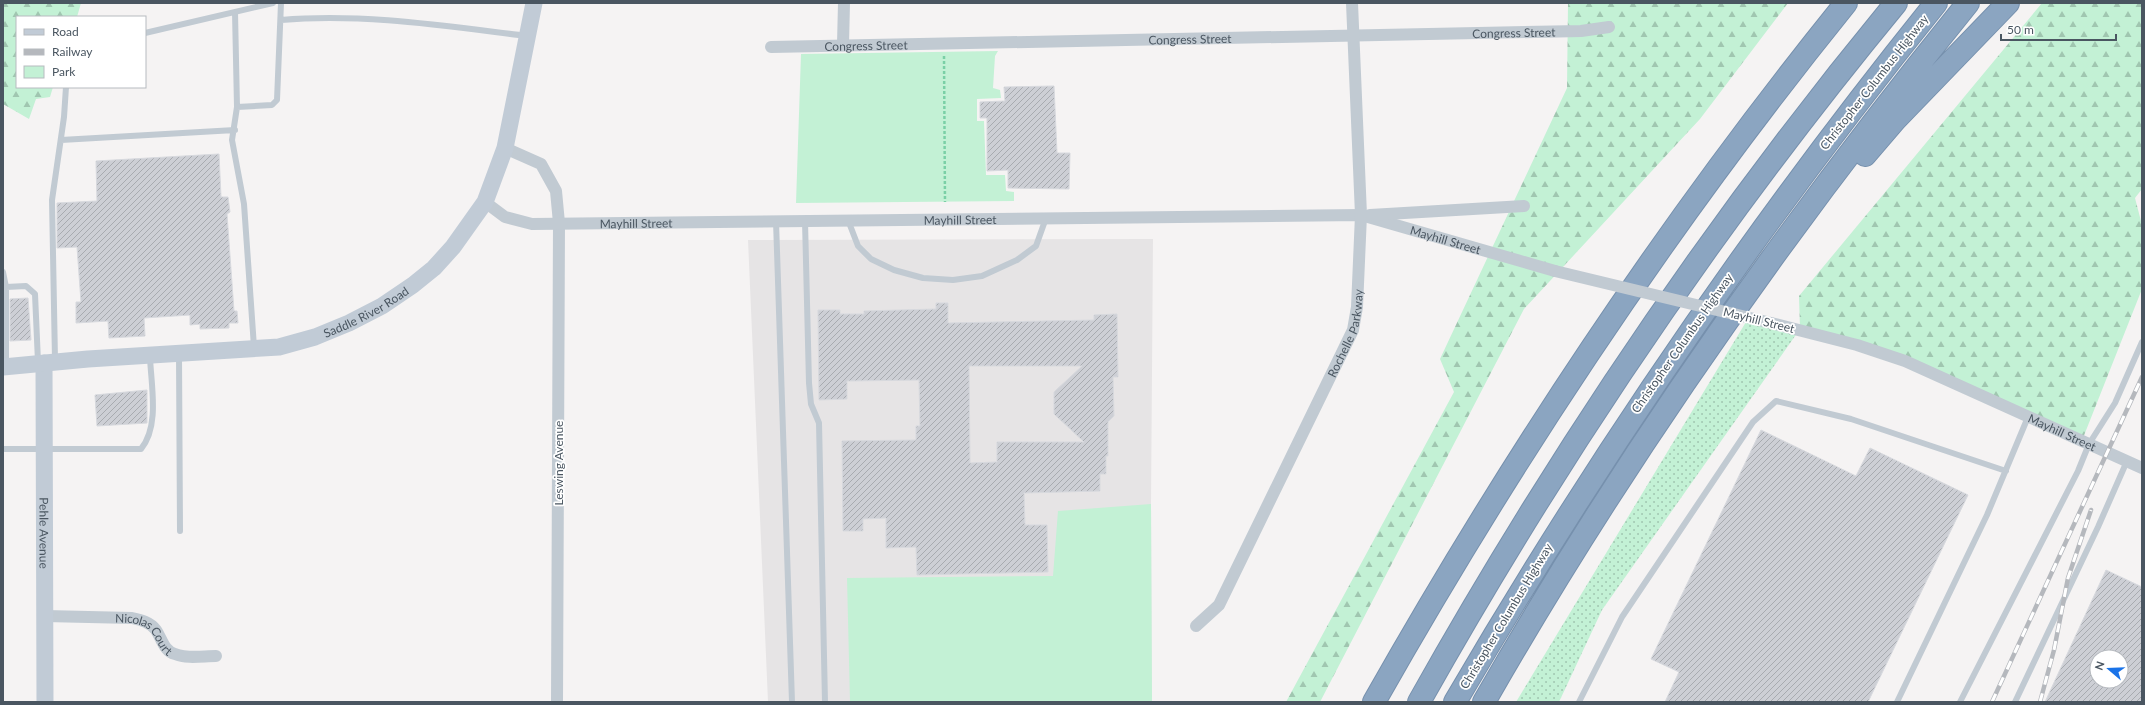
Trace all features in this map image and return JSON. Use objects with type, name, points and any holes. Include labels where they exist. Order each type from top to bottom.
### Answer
[{"type":"highway","points":[[1374,702],[1487,508],[1589,350],[1693,201],[1777,90],[1846,3]]},
{"type":"highway","points":[[1419,702],[1535,505],[1646,336],[1760,177],[1896,3]]},
{"type":"highway","name":"Christopher Columbus Highway","points":[[1455,702],[1561,524],[1657,378],[1770,218],[1841,123],[1936,3]]},
{"type":"highway","points":[[1484,702],[1520,639],[1618,481],[1712,340],[1803,214],[1894,95],[1968,3]]},
{"type":"highway","points":[[1803,214],[1845,178],[1895,120],[2008,3]]},
{"type":"street","name":"Saddle River Road","points":[[5,367],[150,355],[279,347],[315,337],[349,323],[382,306],[413,285],[434,268],[453,247],[485,202],[505,148],[534,3]]},
{"type":"street","points":[[843,44],[844,3]]},
{"type":"street","name":"Rochelle Parkway","points":[[1196,626],[1219,605],[1350,336],[1357,307],[1361,215],[1352,35],[1352,3]]},
{"type":"street","name":"Congress Street","points":[[771,46],[1581,31],[1609,27]]},
{"type":"street","points":[[505,148],[541,164],[556,191],[559,223]]},
{"type":"street","name":"Mayhill Street","points":[[485,202],[505,217],[532,224],[1361,215],[1524,206]]},
{"type":"street","name":"Mayhill Street","points":[[1361,215],[1555,271],[1857,345],[1905,361],[2142,468]]},
{"type":"street","name":"Leswing Avenue","points":[[557,702],[559,223]]},
{"type":"street","name":"Pehle Avenue","points":[[45,702],[44,450],[46,363]]},
{"type":"street","name":"Nicolas Court","points":[[45,616],[132,618],[145,621],[156,629],[167,649],[174,654],[182,656],[216,656]]},
{"type":"lane","points":[[146,33],[273,3]]},
{"type":"lane","points":[[237,107],[272,105],[277,100],[281,3]]},
{"type":"lane","points":[[235,12],[237,107],[235,130],[232,140],[244,204],[254,349]]},
{"type":"lane","points":[[281,20],[320,17],[391,20],[528,36]]},
{"type":"lane","points":[[46,363],[52,200],[61,140],[66,88]]},
{"type":"lane","points":[[61,140],[235,130]]},
{"type":"lane","points":[[848,220],[858,246],[871,259],[894,270],[923,278],[953,280],[982,276],[1018,260],[1036,246],[1046,218]]},
{"type":"lane","points":[[776,221],[792,702]]},
{"type":"lane","points":[[805,221],[809,383],[811,404],[819,423],[824,702]]},
{"type":"lane","points":[[3,272],[6,287],[5,367]]},
{"type":"lane","points":[[6,287],[26,286],[34,294],[46,363]]},
{"type":"lane","points":[[1960,702],[2078,471],[2089,444],[2115,403],[2142,342]]},
{"type":"lane","points":[[179,353],[180,531]]},
{"type":"lane","points":[[3,449],[141,449],[148,441],[151,422],[150,355]]},
{"type":"lane","points":[[1579,702],[1622,617],[1753,422],[1776,401],[1851,419],[2006,470]]},
{"type":"lane","points":[[1897,702],[1984,522],[2028,416]]},
{"type":"lane","points":[[2015,702],[2098,527],[2127,461]]},
{"type":"path","points":[[944,52],[945,202]]},
{"type":"shaded area","points":[[1153,239],[1151,504],[1152,702],[768,702],[748,240]]},
{"type":"green space","points":[[3,3],[81,3],[77,16],[16,16],[16,88],[53,88],[50,97],[36,99],[29,119],[3,104]]},
{"type":"green space","points":[[1568,3],[1788,3],[1700,119],[1524,309],[1320,702],[1286,702],[1454,392],[1440,359],[1567,88]]},
{"type":"green space","points":[[2042,3],[2142,3],[2142,189],[2135,198],[2142,225],[2142,289],[2083,438],[1866,345],[1800,329],[1799,296]]},
{"type":"green space","points":[[998,51],[995,56],[993,88],[1000,90],[1001,98],[977,99],[977,121],[984,121],[986,175],[1005,175],[1006,191],[1014,192],[1014,201],[796,203],[801,54]]},
{"type":"green space","points":[[1749,317],[1800,329],[1602,610],[1559,702],[1516,702]]},
{"type":"green space","points":[[1151,504],[1152,702],[850,702],[847,578],[1053,576],[1058,511]]},
{"type":"building","points":[[1054,86],[1057,153],[1070,153],[1069,189],[1008,188],[1008,170],[987,171],[987,118],[980,118],[980,102],[1005,101],[1004,87]]},
{"type":"building","points":[[219,154],[221,197],[228,197],[230,212],[227,214],[234,311],[237,311],[238,323],[229,323],[229,328],[200,329],[200,324],[190,325],[190,315],[144,318],[145,336],[109,338],[108,321],[76,323],[76,302],[81,302],[77,247],[57,248],[57,203],[97,201],[96,161]]},
{"type":"building","points":[[28,298],[31,340],[10,341],[10,299]]},
{"type":"building","points":[[936,303],[948,303],[948,323],[1094,320],[1094,315],[1117,314],[1118,377],[1113,377],[1114,416],[1108,422],[1108,456],[1106,456],[1106,474],[1100,474],[1100,491],[1024,493],[1025,525],[1047,525],[1048,572],[917,575],[916,547],[886,548],[886,518],[863,519],[863,531],[843,531],[842,441],[916,440],[916,426],[920,426],[919,380],[847,381],[847,399],[819,400],[818,310],[840,310],[840,314],[864,314],[864,311],[936,309]],"holes":[[[969,366],[1082,366],[1054,392],[1054,414],[1084,442],[997,442],[997,462],[970,463]]]},
{"type":"building","points":[[147,390],[147,423],[97,426],[95,395]]},
{"type":"building","points":[[1761,430],[1856,476],[1870,448],[1968,495],[1868,702],[1665,702],[1679,672],[1651,659]]},
{"type":"building","points":[[2106,570],[2142,587],[2142,702],[2045,702]]},
{"type":"railway","points":[[1992,702],[2142,377]]},
{"type":"railway","points":[[2040,702],[2054,650],[2068,578],[2091,510]]}]
